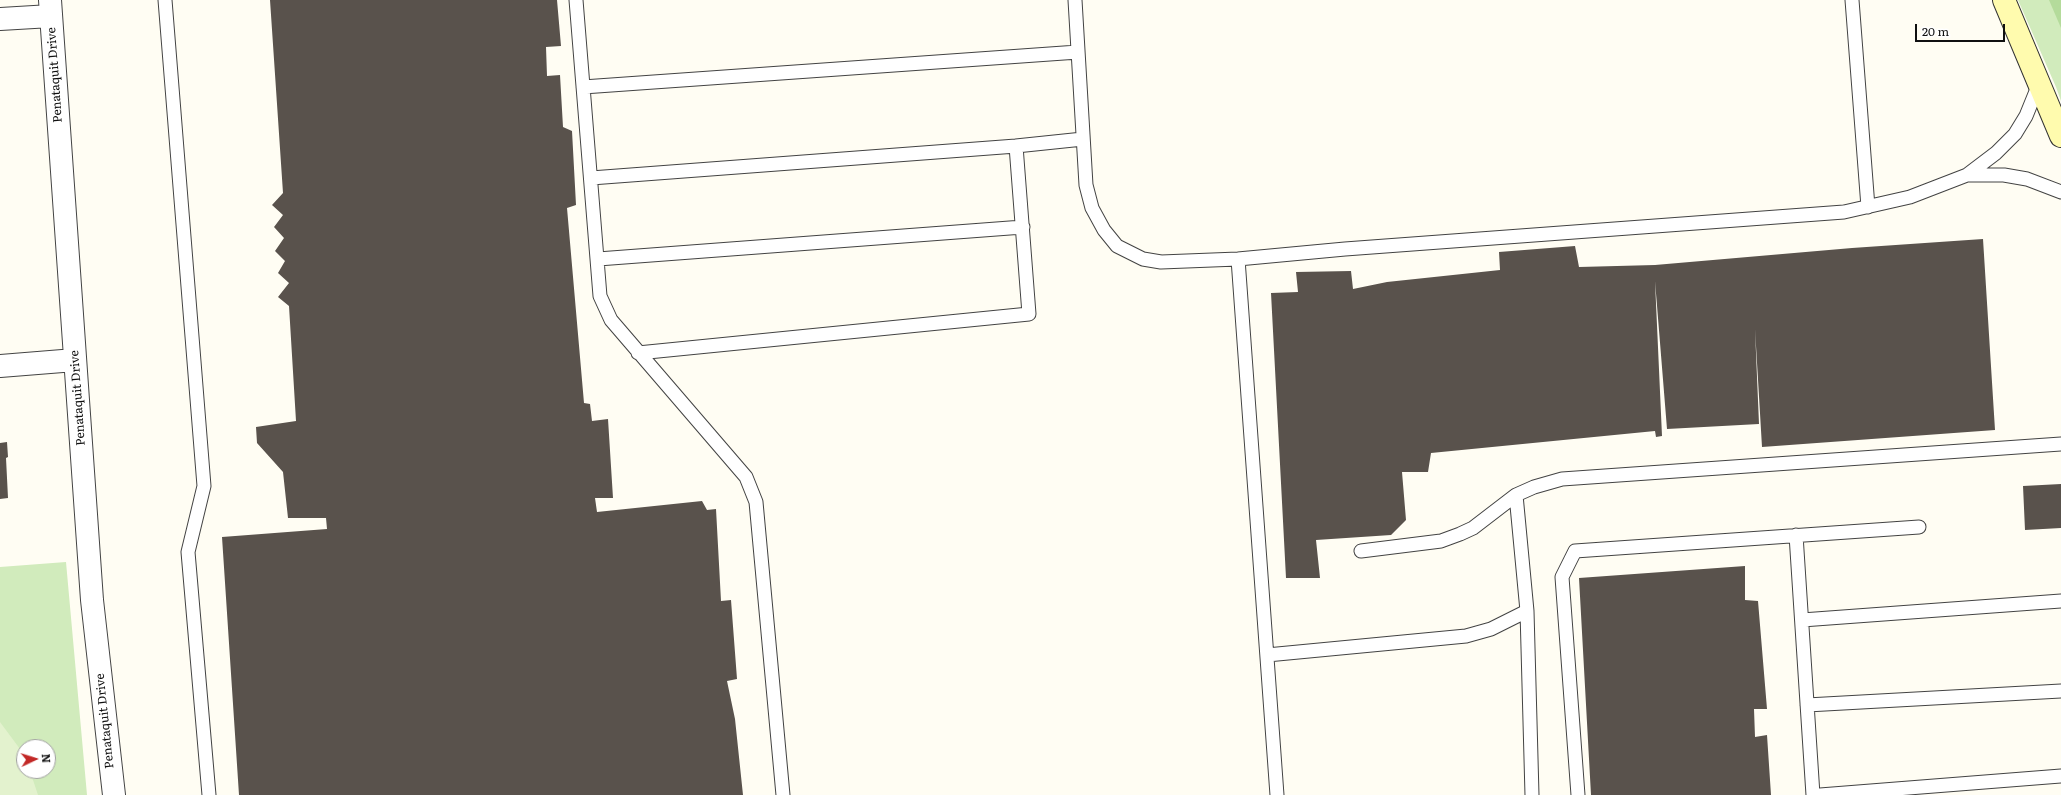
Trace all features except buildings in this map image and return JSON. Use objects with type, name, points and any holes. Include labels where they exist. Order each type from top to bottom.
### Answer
[{"type":"main road","points":[[2004,0],[2061,136]]},
{"type":"street","points":[[0,19],[50,8]]},
{"type":"street","name":"Penataquit Drive","points":[[50,8],[92,600],[114,795]]},
{"type":"street","points":[[0,366],[75,360]]},
{"type":"lane","points":[[165,0],[204,486],[188,552],[209,795]]},
{"type":"lane","points":[[576,0],[600,296],[611,320],[746,477],[756,502],[783,795]]},
{"type":"lane","points":[[1075,0],[1086,185],[1092,208],[1104,230],[1117,246],[1143,259],[1161,262],[1238,259],[1837,213],[1868,207],[1910,197],[1967,175],[1996,153],[2015,134],[2026,116],[2039,84]]},
{"type":"lane","points":[[1852,0],[1868,207]]},
{"type":"lane","points":[[583,87],[1078,52]]},
{"type":"lane","points":[[591,178],[1016,146],[1083,139]]},
{"type":"lane","points":[[638,353],[1029,314],[1016,146]]},
{"type":"lane","points":[[1967,175],[2004,175],[2026,179],[2061,192]]},
{"type":"lane","points":[[598,259],[1023,227]]},
{"type":"lane","points":[[1238,259],[1277,795]]},
{"type":"lane","points":[[1362,551],[1441,541],[1473,528],[1516,495],[1534,487],[1562,479],[2061,444]]},
{"type":"lane","points":[[1516,495],[1527,611],[1532,795]]},
{"type":"lane","points":[[1578,795],[1562,577],[1575,551],[1919,527]]},
{"type":"lane","points":[[1796,536],[1813,795]]},
{"type":"lane","points":[[1802,620],[2061,601]]},
{"type":"lane","points":[[1267,655],[1466,636],[1491,629],[1527,611]]},
{"type":"lane","points":[[1807,705],[2061,691]]},
{"type":"lane","points":[[1820,795],[2061,776]]},
{"type":"green space","points":[[2018,0],[2061,0],[2061,101],[2056,87]]},
{"type":"green space","points":[[2049,0],[2061,0],[2061,28]]},
{"type":"green space","points":[[66,562],[87,795],[0,795],[0,567]]},
{"type":"green space","points":[[0,722],[16,744],[16,779],[33,779],[38,795],[0,795]]}]
